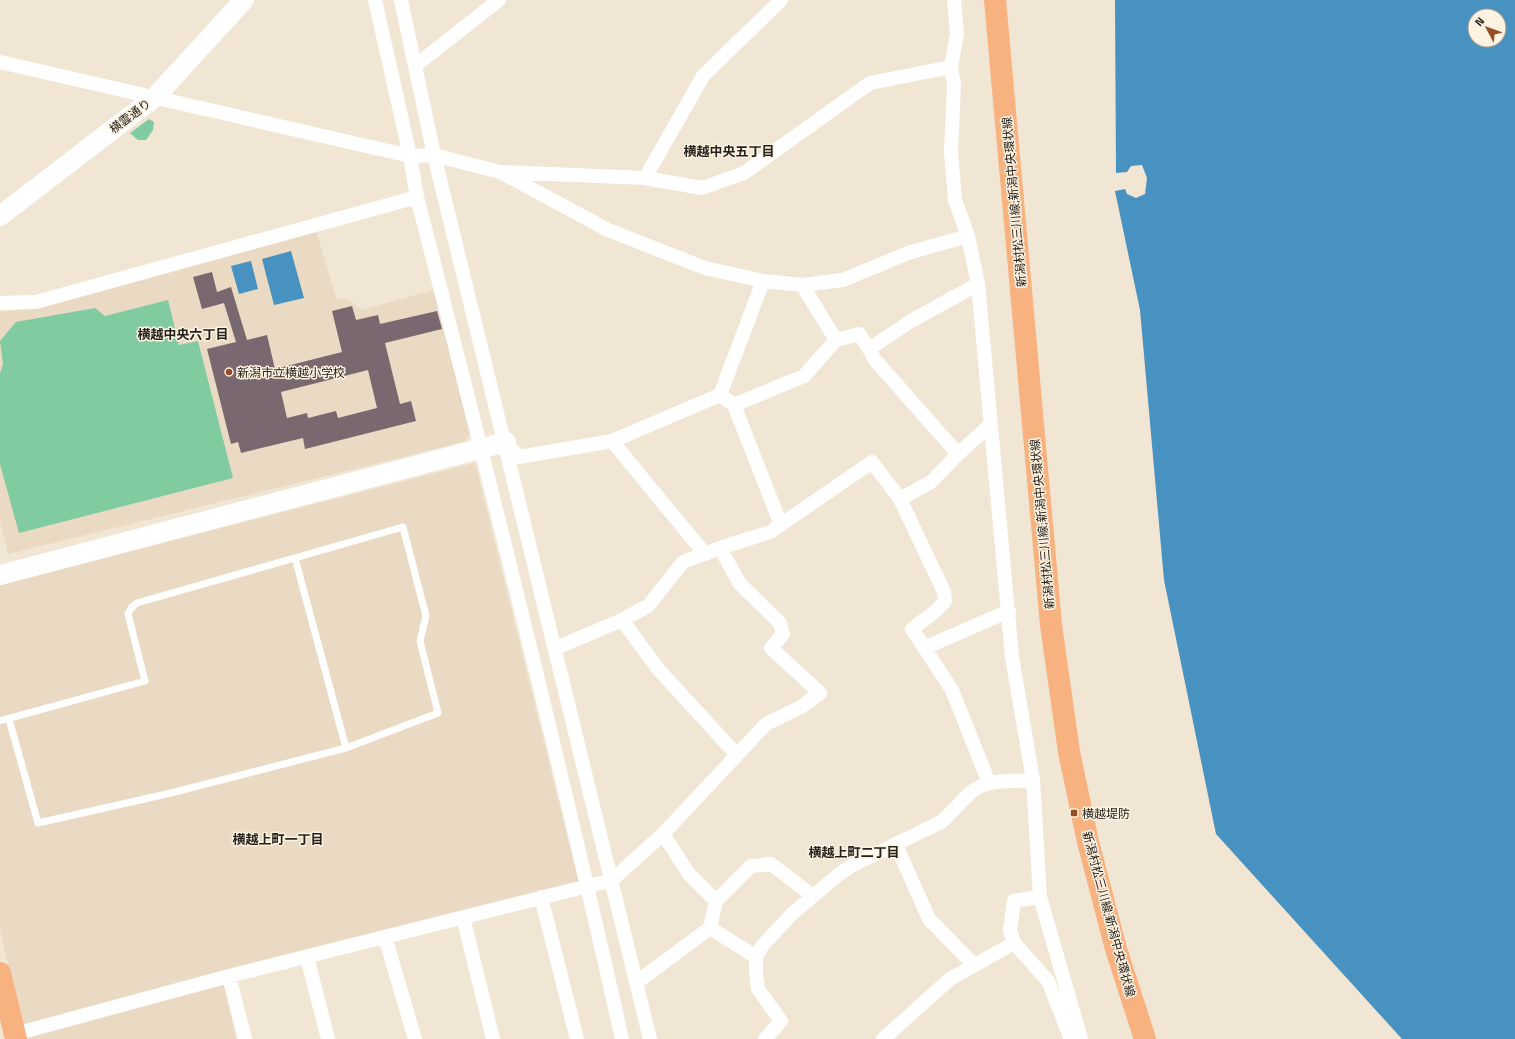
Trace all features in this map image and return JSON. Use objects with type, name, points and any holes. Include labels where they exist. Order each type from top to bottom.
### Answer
[{"type":"main road","name":"新潟村松三川線;新潟中央環状線","points":[[995,0],[1051,625],[1068,752],[1092,857],[1116,949],[1145,1039]]},
{"type":"main road","points":[[0,973],[15,1036]]},
{"type":"street","name":"横雲通り","points":[[0,216],[155,97],[244,0]]},
{"type":"street","points":[[376,0],[410,156],[417,197],[481,447],[588,886],[622,1039]]},
{"type":"street","points":[[401,0],[434,155],[506,442],[556,648],[563,686],[650,1039]]},
{"type":"street","points":[[414,66],[499,0]]},
{"type":"street","points":[[645,178],[703,76],[781,0]]},
{"type":"street","points":[[954,0],[957,34],[952,67],[954,85],[952,152],[956,200],[968,236],[978,284],[1012,657],[1033,780],[1040,897],[1081,1039]]},
{"type":"street","points":[[0,62],[410,156],[434,155],[500,172],[645,178],[702,188],[744,173],[870,83],[952,67]]},
{"type":"street","points":[[500,172],[608,230],[704,268],[763,281],[802,285],[844,280],[908,253],[968,236]]},
{"type":"street","points":[[0,303],[36,302],[417,197]]},
{"type":"street","points":[[506,442],[519,457],[612,441],[720,395],[763,281]]},
{"type":"street","points":[[869,349],[911,321],[978,284]]},
{"type":"street","points":[[802,285],[836,340]]},
{"type":"street","points":[[734,405],[804,376],[836,340],[859,334],[875,360],[958,454]]},
{"type":"street","points":[[720,395],[734,405],[781,526]]},
{"type":"street","points":[[900,499],[931,482],[958,454],[990,425]]},
{"type":"street","points":[[612,441],[705,554]]},
{"type":"street","points":[[0,575],[481,447],[506,442]]},
{"type":"street","points":[[556,648],[622,620],[648,606],[683,562],[770,532],[781,526],[872,462],[900,499],[944,592],[945,600],[938,610],[912,629],[952,690],[989,783]]},
{"type":"street","points":[[15,1036],[229,976],[612,880],[663,834],[736,754],[766,724],[801,706],[820,693],[771,648],[783,634],[780,623],[740,584],[720,548]]},
{"type":"street","points":[[924,648],[1009,611]]},
{"type":"street","points":[[622,620],[659,670],[736,754]]},
{"type":"street","points":[[765,1039],[781,1021],[758,989],[756,957],[763,945],[783,924],[851,866],[941,822],[954,812],[969,794],[980,786],[989,783],[1033,780]]},
{"type":"street","points":[[663,834],[689,874],[716,901]]},
{"type":"street","points":[[896,845],[928,919],[974,965]]},
{"type":"street","points":[[636,982],[710,928],[716,901],[751,866],[771,864],[814,896]]},
{"type":"street","points":[[541,897],[577,1039]]},
{"type":"street","points":[[1040,897],[1014,901],[1010,930],[1014,942],[1048,981],[1071,1039]]},
{"type":"street","points":[[464,917],[494,1039]]},
{"type":"street","points":[[710,928],[756,957]]},
{"type":"street","points":[[385,937],[415,1039]]},
{"type":"street","points":[[883,1039],[950,979],[1014,942]]},
{"type":"street","points":[[307,957],[328,1039]]},
{"type":"street","points":[[229,976],[245,1039]]},
{"type":"lane","points":[[0,721],[145,681],[128,614],[131,608],[137,603],[403,527],[426,616],[420,641],[438,713],[346,748],[171,793],[38,823],[9,719]]},
{"type":"lane","points":[[295,558],[346,748]]},
{"type":"shaded area","name":"新潟市立横越小学校","points":[[316,231],[336,298],[349,300],[362,310],[438,289],[473,432],[463,442],[8,554],[0,522],[0,312],[32,308]]},
{"type":"shaded area","points":[[475,463],[579,884],[221,973],[236,1039],[26,1039],[0,930],[0,585]]},
{"type":"green space","points":[[149,119],[154,122],[153,130],[146,140],[138,140],[130,133]]},
{"type":"green space","points":[[168,300],[179,345],[198,341],[233,478],[19,533],[0,464],[0,373],[3,364],[0,341],[16,322],[95,308],[105,316]]},
{"type":"water","points":[[1115,0],[1515,0],[1515,1039],[1402,1039],[1216,834],[1164,580],[1140,310],[1115,191],[1125,189],[1127,194],[1136,198],[1145,194],[1147,178],[1142,165],[1131,166],[1127,172],[1116,173]]},
{"type":"water","points":[[291,251],[304,298],[274,305],[262,259]]},
{"type":"water","points":[[251,261],[258,289],[239,294],[231,266]]},
{"type":"building","points":[[212,272],[217,292],[231,287],[247,340],[267,335],[275,369],[342,352],[332,311],[352,306],[356,320],[378,315],[380,324],[437,311],[442,329],[385,343],[400,404],[411,401],[416,421],[305,449],[303,438],[241,453],[238,442],[231,444],[207,349],[236,342],[224,303],[202,309],[193,277]],"holes":[[[368,370],[377,408],[338,418],[336,411],[308,418],[307,413],[287,418],[281,392]]]},
{"type":"place","name":"新潟市立横越小学校","points":[[229,372]]},
{"type":"place","name":"横越堤防","points":[[1074,813]]},
{"type":"district","name":"横越中央五丁目","points":[[729,151]]},
{"type":"district","name":"横越中央六丁目","points":[[183,334]]},
{"type":"district","name":"横越上町一丁目","points":[[278,839]]},
{"type":"district","name":"横越上町二丁目","points":[[854,852]]}]
